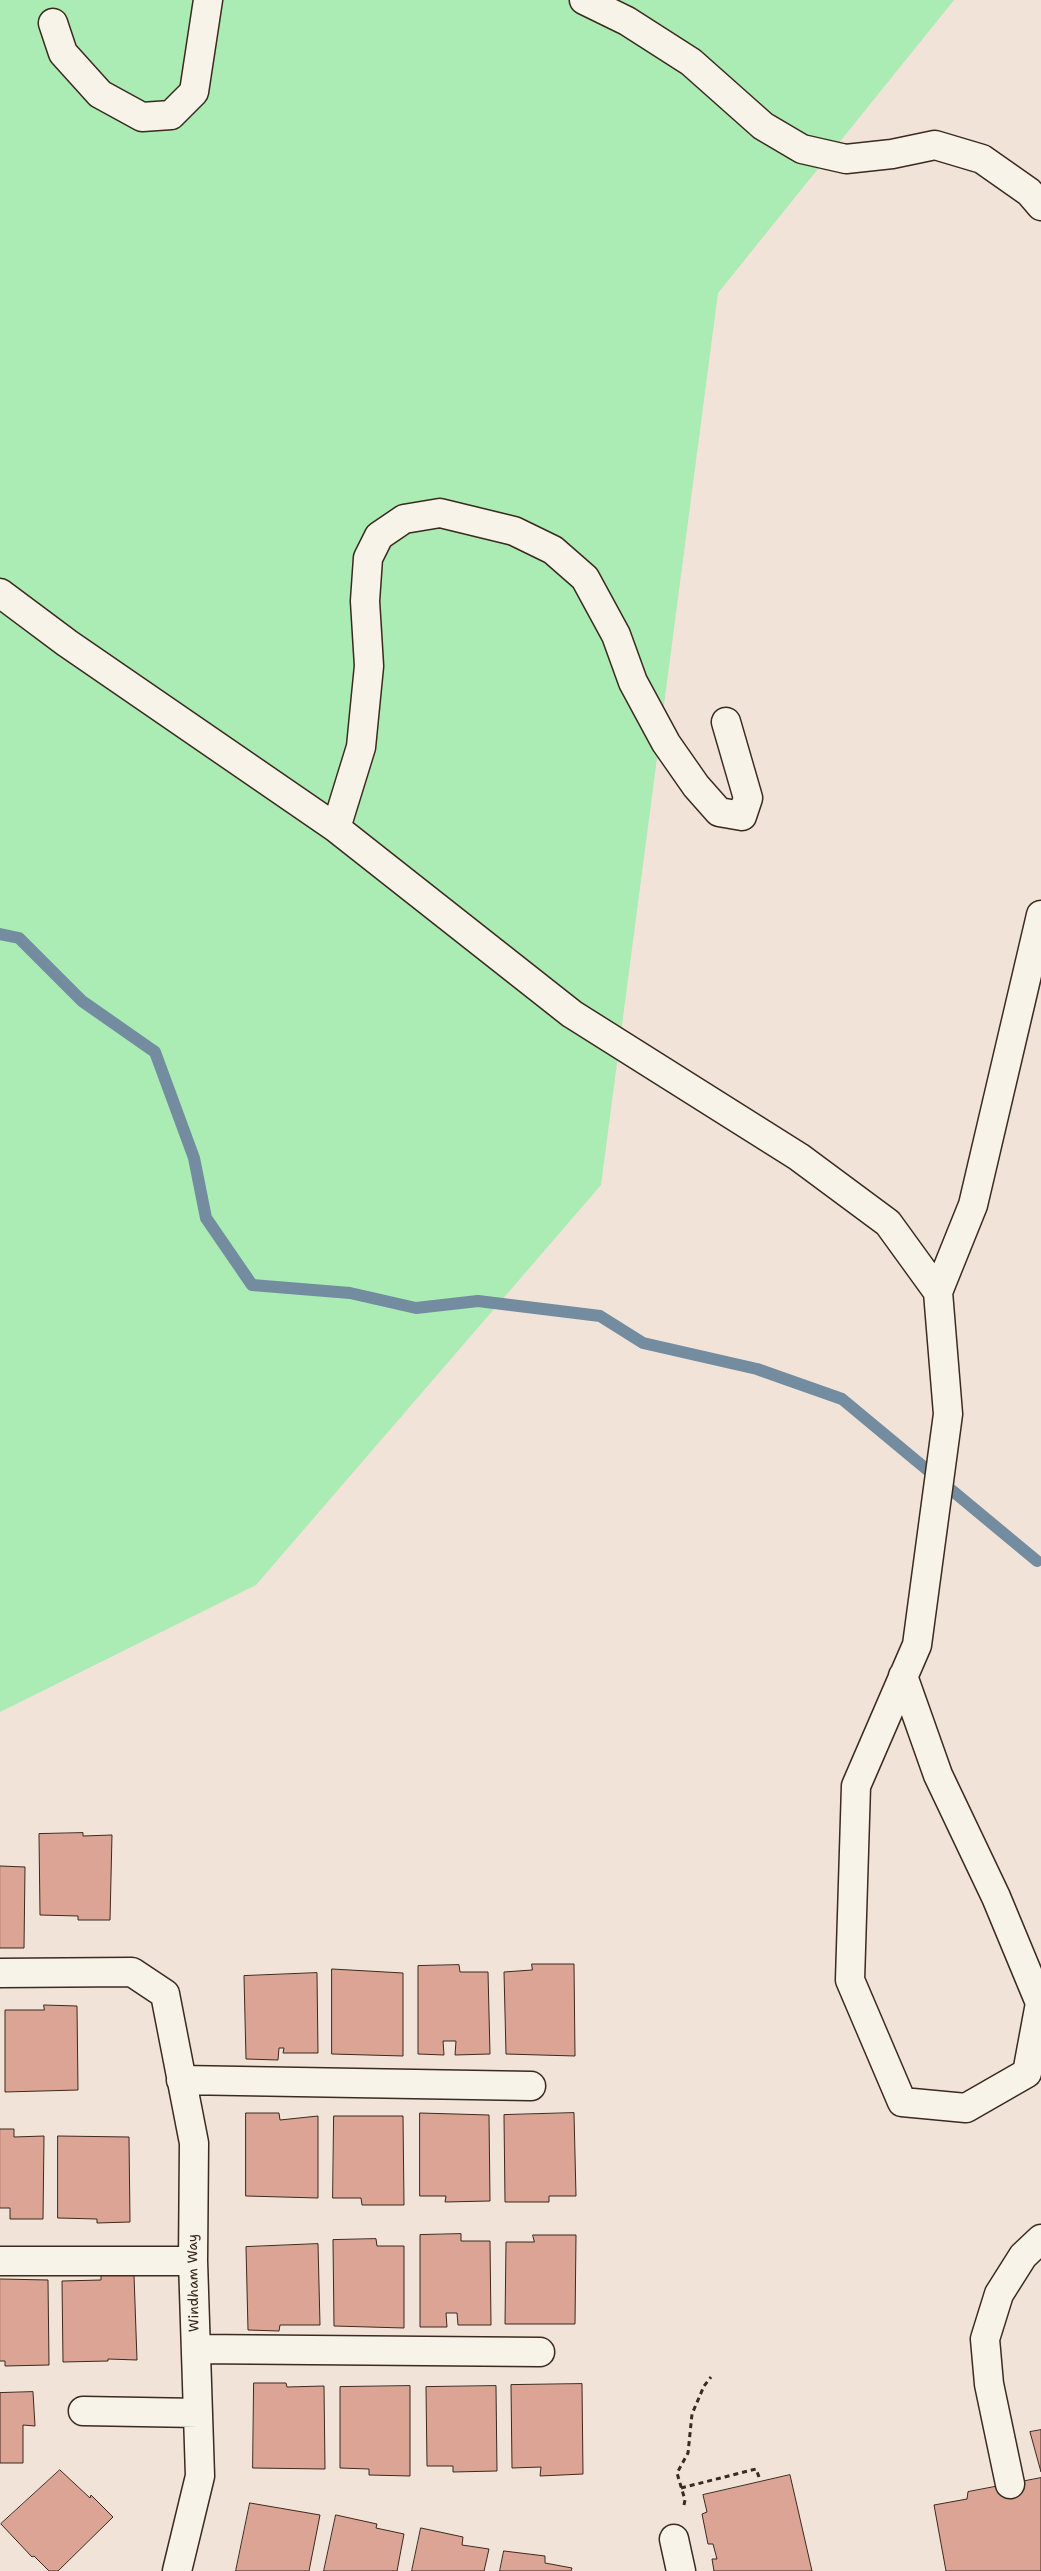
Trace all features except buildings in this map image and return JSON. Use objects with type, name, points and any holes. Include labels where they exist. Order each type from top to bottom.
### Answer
[{"type":"street","points":[[53,23],[62,53],[100,94],[142,117],[171,115],[194,92],[208,0]]},
{"type":"street","points":[[584,0],[627,21],[691,62],[763,126],[802,149],[846,159],[892,154],[935,145],[982,159],[1028,192],[1041,206]]},
{"type":"street","points":[[336,828],[361,747],[369,666],[365,601],[368,558],[379,536],[404,519],[440,514],[514,531],[553,550],[585,578],[616,635],[634,682],[666,743],[696,786],[719,812],[742,816],[748,798],[726,722]]},
{"type":"street","points":[[0,593],[67,642],[336,828],[572,1014],[798,1157],[888,1223],[938,1292]]},
{"type":"street","points":[[903,1676],[938,1775],[996,1897],[1040,2003],[1026,2073],[966,2108],[902,2102],[850,1980],[856,1786],[903,1676],[917,1645],[948,1414],[938,1292],[973,1205],[1041,915]]},
{"type":"street","name":"Windham Way","points":[[0,1973],[132,1972],[165,1994],[194,2143],[193,2261],[200,2476],[176,2571]]},
{"type":"street","points":[[181,2080],[530,2086]]},
{"type":"street","points":[[1010,2484],[989,2384],[985,2339],[1000,2294],[1023,2256],[1041,2239]]},
{"type":"street","points":[[0,2260],[193,2261]]},
{"type":"street","points":[[196,2349],[540,2352]]},
{"type":"street","points":[[83,2411],[198,2413]]},
{"type":"street","points":[[674,2539],[681,2571]]},
{"type":"path","points":[[685,2500],[677,2474],[688,2453],[692,2414],[704,2386],[711,2377]]},
{"type":"path","points":[[681,2488],[756,2469],[759,2477]]},
{"type":"green space","points":[[0,0],[954,0],[718,293],[601,1185],[256,1585],[0,1712]]},
{"type":"waterway","points":[[0,934],[19,938],[82,1001],[155,1052],[194,1158],[206,1218],[252,1285],[350,1293],[416,1308],[478,1301],[600,1316],[643,1343],[757,1369],[842,1399],[1037,1561]]}]
